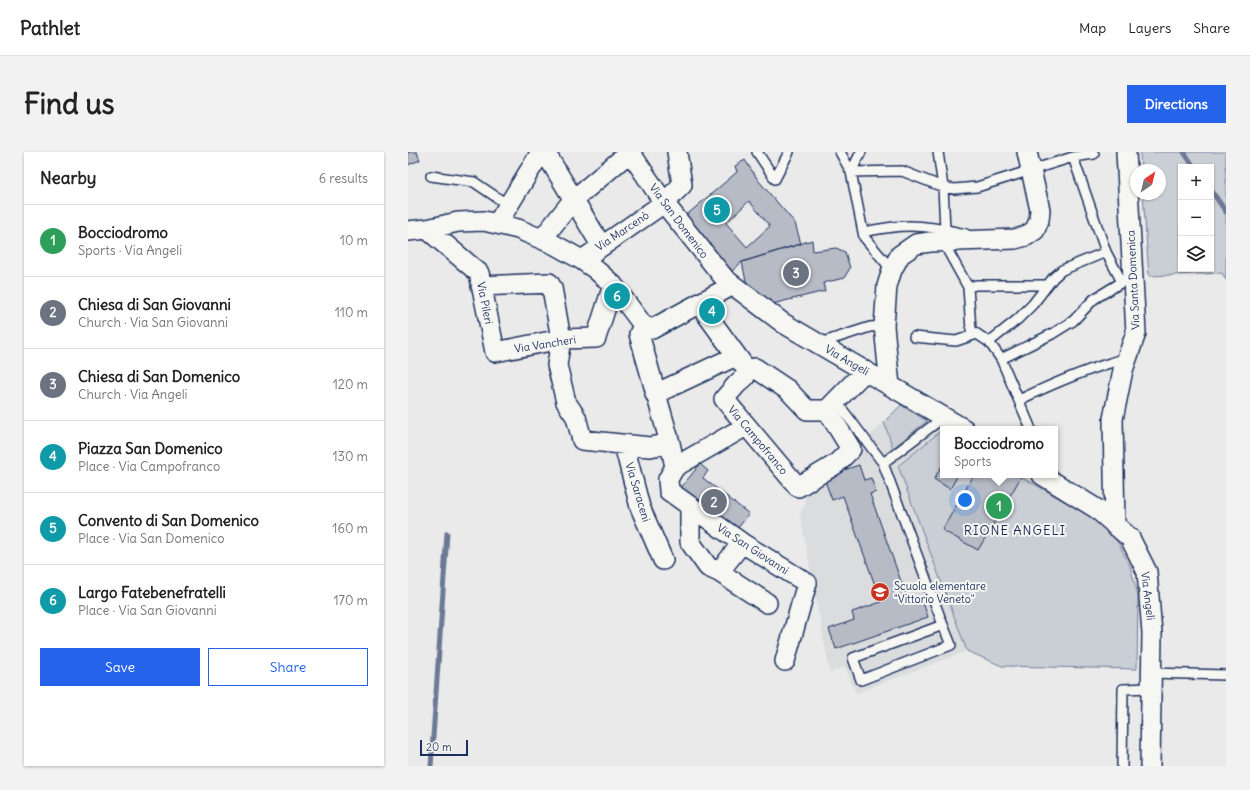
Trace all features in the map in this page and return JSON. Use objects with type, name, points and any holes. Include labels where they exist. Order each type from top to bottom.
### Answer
[{"type":"street","points":[[497,224],[542,152]]},
{"type":"street","points":[[545,152],[601,245]]},
{"type":"street","points":[[542,239],[573,200],[630,152]]},
{"type":"street","name":"Via San Domenico","points":[[630,152],[664,203],[725,279],[733,285]]},
{"type":"street","name":"Via Marcenò","points":[[582,260],[601,245],[664,203],[682,185],[677,152]]},
{"type":"street","points":[[890,386],[884,326],[887,286],[892,270],[900,255],[916,244],[930,242],[944,236],[1014,239],[1026,236],[1035,230],[1040,220],[1040,210],[1027,152]]},
{"type":"street","name":"Via Santa Domenica","points":[[1115,526],[1113,419],[1123,370],[1136,333],[1128,280],[1126,152]]},
{"type":"street","points":[[408,231],[427,229],[458,222],[484,221],[518,229],[556,245],[595,269],[613,285],[641,330],[655,394],[670,443],[675,467],[746,426]]},
{"type":"street","name":"Via Pileri","points":[[427,229],[479,273],[494,352]]},
{"type":"street","points":[[482,286],[549,283],[552,288],[561,339],[557,365],[566,402],[576,417],[582,440],[650,447],[670,443]]},
{"type":"street","name":"Via Vancheri","points":[[494,352],[561,339],[596,338],[613,285]]},
{"type":"street","points":[[641,330],[652,329],[733,285]]},
{"type":"street","name":"Via Angeli","points":[[733,285],[783,323],[959,426]]},
{"type":"street","points":[[699,304],[741,363],[755,368],[788,390],[806,410],[831,405],[865,371]]},
{"type":"street","points":[[655,394],[741,363]]},
{"type":"street","name":"Via Campofranco","points":[[741,363],[746,377],[737,384],[724,399],[798,487],[836,464],[851,449],[831,405]]},
{"type":"street","name":"Via Saraceni","points":[[624,445],[640,506],[663,560]]},
{"type":"street","name":"Via San Giovanni","points":[[675,467],[668,479],[669,491],[742,543],[807,583],[785,661]]},
{"type":"street","name":"Via Angeli","points":[[1047,478],[1097,509],[1130,538],[1147,572],[1152,633],[1150,766]]},
{"type":"street","points":[[690,506],[690,542],[708,567],[719,572],[767,603]]},
{"type":"street","points":[[719,572],[742,543]]},
{"type":"lane","points":[[757,152],[775,179],[789,152]]},
{"type":"lane","points":[[840,152],[851,172],[864,237],[892,270]]},
{"type":"lane","points":[[851,172],[861,152]]},
{"type":"lane","points":[[938,152],[943,187],[944,236],[968,287],[971,330],[989,342],[1001,358],[1030,426]]},
{"type":"lane","points":[[851,172],[902,171],[943,187],[954,189],[977,187],[1073,157],[1094,154]]},
{"type":"lane","points":[[1001,358],[1052,334],[1072,321],[1094,299],[1128,280],[1106,252],[1073,157]]},
{"type":"lane","points":[[431,176],[474,182],[508,205]]},
{"type":"lane","points":[[863,232],[882,228],[909,226],[944,236],[966,234]]},
{"type":"lane","points":[[989,342],[1018,319],[1062,270],[1106,252]]},
{"type":"lane","points":[[968,287],[976,285],[1047,285]]},
{"type":"lane","points":[[818,343],[870,327],[884,326]]},
{"type":"lane","points":[[914,337],[956,341],[977,334]]},
{"type":"lane","points":[[1019,400],[1057,382],[1127,358]]},
{"type":"lane","points":[[831,405],[883,463],[951,645],[861,680],[853,658],[943,625]]},
{"type":"lane","points":[[883,463],[944,417]]},
{"type":"lane","points":[[1122,766],[1123,688],[1151,680],[1226,675]]},
{"type":"shaded area","points":[[1140,152],[1226,152],[1226,280],[1222,273],[1149,276],[1143,200],[1166,200],[1166,164],[1141,164]]},
{"type":"shaded area","name":"Scuola elementare \"Vittorio Veneto\"","points":[[901,405],[940,429],[940,432],[898,466],[967,651],[856,693],[845,667],[830,673],[800,514],[806,503],[802,490],[839,467]]},
{"type":"shaded area","points":[[901,405],[927,421],[893,448],[884,422]]},
{"type":"shaded area","points":[[940,432],[940,478],[1023,478],[1087,514],[1105,528],[1119,544],[1130,566],[1138,595],[1137,669],[1002,666],[967,651],[898,466]]},
{"type":"building","points":[[408,152],[417,152],[420,160],[408,165]]},
{"type":"building","points":[[745,160],[758,180],[795,223],[801,244],[742,262],[732,271],[683,218],[737,172],[735,166]],"holes":[[[749,201],[770,226],[747,247],[726,223]]]},
{"type":"building","points":[[812,240],[813,251],[836,248],[845,252],[850,268],[844,278],[823,283],[825,291],[764,306],[747,286],[742,262]]},
{"type":"building","points":[[700,464],[708,471],[703,478],[749,514],[734,533],[679,490]]},
{"type":"building","points":[[859,465],[864,480],[871,478],[876,492],[870,494],[908,601],[921,597],[928,617],[836,649],[829,629],[854,620],[852,612],[881,602],[843,496],[832,500],[825,481],[834,478],[832,474]]},
{"type":"building","points":[[940,469],[940,478],[956,478],[950,489],[934,479]]},
{"type":"building","points":[[972,478],[1020,478],[978,550],[942,530]]},
{"type":"waterway","points":[[1184,152],[1192,164]]},
{"type":"waterway","points":[[1214,194],[1226,212]]},
{"type":"waterway","points":[[431,766],[447,533]]},
{"type":"place","name":"Convento di San Domenico","points":[[717,210]]},
{"type":"place","name":"Chiesa di San Domenico","points":[[796,273]]},
{"type":"place","name":"Largo Fatebenefratelli","points":[[617,296]]},
{"type":"place","name":"Piazza San Domenico","points":[[712,311]]},
{"type":"place","name":"Chiesa di San Giovanni","points":[[714,502]]},
{"type":"place","name":"Bocciodromo","points":[[999,506]]},
{"type":"place","name":"Scuola elementare \"Vittorio Veneto\"","points":[[880,592]]},
{"type":"district","name":"RIONE ANGELI","points":[[1015,530]]}]
